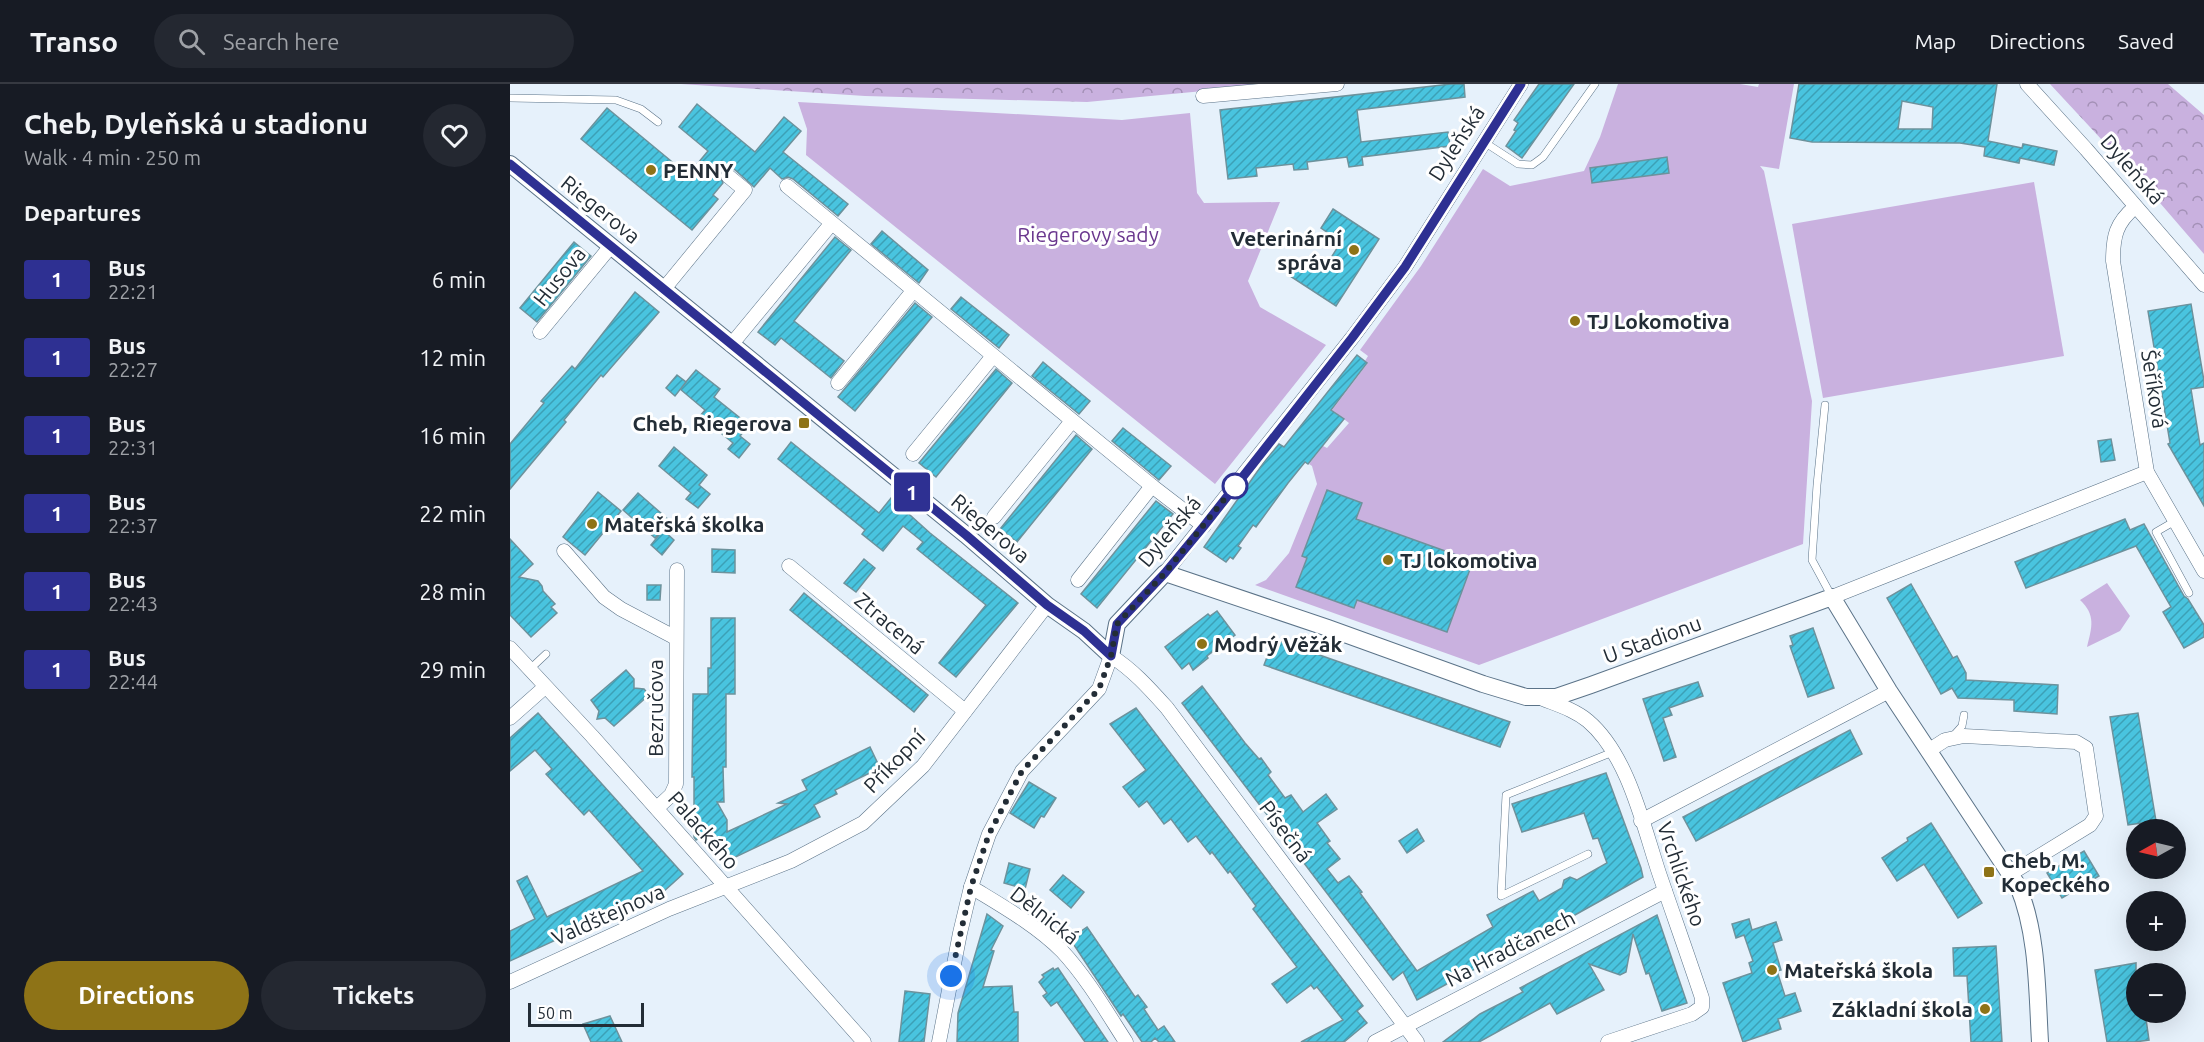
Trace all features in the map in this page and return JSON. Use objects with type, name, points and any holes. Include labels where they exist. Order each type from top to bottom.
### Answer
[{"type":"street","points":[[1203,96],[1337,84]]},
{"type":"street","name":"Dyleňská","points":[[939,1042],[971,887],[989,834],[1022,771],[1099,689],[1111,656],[1117,624],[1165,573],[1204,526],[1352,338],[1398,276],[1521,84]]},
{"type":"street","name":"Dyleňská","points":[[2027,84],[2204,285]]},
{"type":"street","name":"Riegerova","points":[[510,164],[966,535],[1047,605],[1084,631],[1111,656]]},
{"type":"street","points":[[663,290],[745,190],[728,176]]},
{"type":"street","points":[[787,186],[1072,421],[1204,526]]},
{"type":"street","name":"Šeříková","points":[[2135,207],[2124,216],[2116,230],[2113,261],[2147,472],[2204,571]]},
{"type":"street","points":[[731,345],[831,224]]},
{"type":"street","name":"Husova","points":[[540,333],[611,246]]},
{"type":"street","points":[[838,383],[913,291]]},
{"type":"street","points":[[913,454],[993,356]]},
{"type":"street","name":"Riegerova","points":[[994,517],[1072,421]]},
{"type":"street","name":"U Stadionu","points":[[1165,573],[1483,684],[1526,697],[1556,697],[1832,597],[2147,472]]},
{"type":"street","points":[[1078,580],[1152,486]]},
{"type":"street","name":"Bezručova","points":[[564,551],[604,597],[621,609],[676,638]]},
{"type":"street","name":"Ztracená","points":[[789,566],[965,711]]},
{"type":"street","name":"Bezručova","points":[[657,808],[671,795],[676,784],[677,570]]},
{"type":"street","points":[[1832,597],[1888,691],[2018,886],[2028,917],[2036,980],[2040,1042]]},
{"type":"street","name":"Příkopní","points":[[724,886],[791,861],[863,823],[923,766],[1047,605]]},
{"type":"street","name":"Palackého","points":[[510,648],[657,808],[864,1042]]},
{"type":"street","name":"Písečná","points":[[1111,656],[1128,667],[1167,708],[1417,1042]]},
{"type":"street","points":[[510,718],[545,687]]},
{"type":"street","points":[[1641,821],[1888,691]]},
{"type":"street","name":"Vrchlického","points":[[1538,698],[1566,708],[1588,722],[1613,752],[1625,776],[1702,998],[1702,1007],[1692,1014],[1608,1042]]},
{"type":"street","points":[[1928,751],[1950,739],[1964,736],[2076,742],[2086,748],[2096,816],[2090,825],[2010,874]]},
{"type":"street","name":"Valdštejnova","points":[[510,982],[724,886]]},
{"type":"street","name":"Dělnická","points":[[971,887],[1018,916],[1059,949],[1085,980],[1126,1042]]},
{"type":"street","name":"Na Hradčanech","points":[[1375,1042],[1665,891]]},
{"type":"lane","points":[[1484,142],[1518,164],[1532,165],[1543,157],[1595,84]]},
{"type":"lane","points":[[510,98],[616,100],[641,109],[658,122]]},
{"type":"lane","points":[[1825,405],[1812,560],[1832,597]]},
{"type":"lane","points":[[2175,521],[2156,532],[2189,593]]},
{"type":"lane","points":[[530,670],[546,654]]},
{"type":"lane","points":[[1950,739],[1959,732],[1964,715]]},
{"type":"lane","points":[[1588,854],[1501,896],[1506,795],[1613,752]]},
{"type":"green space","points":[[681,84],[1277,84],[1087,102],[865,96]]},
{"type":"green space","points":[[1618,84],[1740,84],[1758,87],[1759,84],[1794,84],[1779,169],[1760,166],[1764,171],[1812,401],[1803,544],[1479,665],[1255,585],[1266,580],[1289,553],[1317,484],[1312,466],[1309,464],[1323,446],[1327,448],[1349,423],[1332,410],[1367,364],[1365,361],[1368,356],[1360,350],[1421,266],[1483,169],[1510,186],[1584,171],[1600,137]]},
{"type":"green space","points":[[2050,84],[2168,84],[2204,115],[2204,254],[2154,196]]},
{"type":"green space","name":"Riegerovy sady","points":[[798,102],[1122,120],[1190,113],[1197,193],[1204,203],[1280,202],[1248,281],[1260,307],[1326,345],[1215,484],[806,155],[807,129]]},
{"type":"green space","points":[[2034,182],[2064,356],[1823,398],[1792,224]]},
{"type":"green space","points":[[2107,583],[2130,616],[2120,631],[2087,647],[2091,616],[2080,600]]},
{"type":"building","points":[[1464,84],[1465,97],[1357,110],[1361,142],[1448,132],[1450,146],[1362,157],[1363,165],[1349,167],[1347,157],[1307,162],[1308,169],[1294,170],[1293,164],[1256,168],[1257,176],[1228,179],[1220,110]]},
{"type":"building","points":[[1539,84],[1574,84],[1522,158],[1506,146],[1516,131],[1514,130],[1518,123],[1514,120]]},
{"type":"building","points":[[1799,84],[1997,84],[1988,141],[2022,148],[2023,144],[2057,151],[2054,165],[2020,158],[2019,163],[1984,156],[1985,147],[1960,143],[1812,142],[1790,138]],"holes":[[[1902,101],[1933,107],[1932,129],[1898,129]]]},
{"type":"building","points":[[697,104],[755,152],[784,117],[801,131],[783,152],[848,204],[838,216],[793,179],[788,177],[782,179],[770,168],[754,187],[734,169],[725,167],[719,174],[723,183],[713,195],[718,199],[692,230],[581,139],[607,108],[688,175],[708,151],[679,127]]},
{"type":"building","points":[[1667,157],[1669,173],[1592,183],[1590,168]]},
{"type":"building","name":"Veterinární správa","points":[[1333,209],[1379,239],[1336,306],[1290,276],[1301,258],[1322,272],[1341,242],[1321,228]]},
{"type":"building","points":[[882,231],[928,270],[919,283],[871,244]]},
{"type":"building","points":[[835,237],[851,250],[794,321],[844,361],[831,378],[781,338],[775,345],[758,332]]},
{"type":"building","points":[[574,242],[591,256],[537,322],[520,308]]},
{"type":"building","points":[[635,292],[659,312],[603,377],[601,375],[564,420],[566,422],[510,489],[510,444],[544,403],[541,401],[572,366],[575,369]]},
{"type":"building","points":[[961,297],[1009,335],[999,348],[951,309]]},
{"type":"building","points":[[915,303],[932,317],[855,411],[838,397]]},
{"type":"building","points":[[2191,304],[2204,381],[2204,387],[2191,389],[2200,445],[2204,443],[2204,506],[2168,444],[2170,443],[2148,311]]},
{"type":"building","points":[[1357,355],[1367,363],[1331,410],[1344,419],[1308,464],[1305,462],[1256,527],[1253,525],[1238,546],[1241,548],[1233,559],[1230,557],[1226,562],[1204,547],[1264,462],[1279,444],[1284,447]]},
{"type":"building","points":[[1043,362],[1090,401],[1079,414],[1032,376]]},
{"type":"building","points":[[996,369],[1012,383],[936,477],[919,463]]},
{"type":"building","points":[[696,370],[720,389],[714,397],[749,425],[740,436],[750,444],[739,458],[728,449],[733,443],[700,416],[705,410],[680,389]]},
{"type":"building","points":[[677,375],[686,382],[675,396],[666,388]]},
{"type":"building","points":[[1123,428],[1171,466],[1159,480],[1112,441]]},
{"type":"building","points":[[1076,435],[1092,449],[1017,542],[1000,529]]},
{"type":"building","points":[[2111,439],[2115,460],[2101,462],[2098,441]]},
{"type":"building","points":[[791,442],[879,513],[891,498],[930,533],[1018,603],[956,677],[939,663],[986,605],[917,549],[923,542],[903,526],[883,551],[862,534],[865,530],[778,459]]},
{"type":"building","points":[[674,447],[707,475],[699,485],[710,494],[698,508],[686,499],[691,493],[659,466]]},
{"type":"building","name":"TJ lokomotiva","points":[[1327,490],[1362,503],[1356,519],[1473,561],[1447,632],[1357,600],[1354,608],[1296,587],[1307,558],[1302,556]]},
{"type":"building","name":"Mateřská školka","points":[[598,492],[621,511],[585,555],[563,537]]},
{"type":"building","points":[[638,493],[670,521],[655,538],[623,510]]},
{"type":"building","points":[[1156,501],[1173,514],[1097,608],[1081,594]]},
{"type":"building","points":[[2125,519],[2130,530],[2144,524],[2184,596],[2204,625],[2204,637],[2184,648],[2163,612],[2171,607],[2136,546],[2026,588],[2015,562]]},
{"type":"building","points":[[663,530],[674,540],[662,555],[651,545]]},
{"type":"building","points":[[510,539],[533,564],[519,577],[538,581],[543,591],[555,604],[551,607],[557,613],[531,637],[510,615]]},
{"type":"building","points":[[712,549],[735,550],[735,573],[712,572]]},
{"type":"building","points":[[864,559],[875,568],[856,592],[844,583]]},
{"type":"building","points":[[1911,584],[1953,658],[1957,656],[1966,673],[1966,680],[2058,685],[2057,714],[2014,711],[2014,700],[1958,698],[1952,688],[1941,694],[1887,598]]},
{"type":"building","points":[[647,585],[661,585],[660,600],[647,600]]},
{"type":"building","points":[[804,593],[928,695],[914,712],[790,610]]},
{"type":"building","points":[[1217,611],[1235,635],[1193,670],[1189,663],[1182,669],[1165,647],[1208,614],[1210,616]]},
{"type":"building","points":[[711,618],[735,618],[735,694],[726,694],[724,802],[717,802],[727,820],[727,832],[787,804],[778,803],[807,790],[802,780],[870,747],[880,768],[835,790],[837,794],[814,805],[820,817],[725,862],[720,861],[717,855],[714,856],[708,843],[705,844],[701,837],[696,840],[694,837],[693,694],[708,694],[708,668],[711,668]]},
{"type":"building","points":[[1813,628],[1834,688],[1808,697],[1790,646],[1793,645],[1790,636]]},
{"type":"building","points":[[1274,639],[1510,722],[1500,747],[1264,665]]},
{"type":"building","points":[[626,670],[634,679],[634,688],[644,689],[649,695],[614,726],[605,718],[597,719],[599,711],[591,700]]},
{"type":"building","points":[[1698,682],[1703,696],[1669,708],[1672,715],[1663,718],[1676,757],[1664,761],[1643,699]]},
{"type":"building","points":[[1202,686],[1245,743],[1259,759],[1261,758],[1271,772],[1268,775],[1285,798],[1291,795],[1303,812],[1326,794],[1337,809],[1317,823],[1330,841],[1327,843],[1340,859],[1327,869],[1338,883],[1349,876],[1417,971],[1493,927],[1487,915],[1533,891],[1539,901],[1562,888],[1564,880],[1570,877],[1577,880],[1607,863],[1598,838],[1593,839],[1584,813],[1522,832],[1512,804],[1606,773],[1643,877],[1417,1000],[1403,972],[1393,980],[1182,703]]},
{"type":"building","points":[[1136,708],[1363,1006],[1357,1011],[1367,1023],[1344,1042],[1301,1042],[1343,1020],[1317,987],[1314,989],[1311,985],[1287,1003],[1272,984],[1297,967],[1253,909],[1256,906],[1230,871],[1228,873],[1196,836],[1188,842],[1171,819],[1164,824],[1147,801],[1139,807],[1123,787],[1146,770],[1110,724]]},
{"type":"building","points":[[538,713],[683,874],[663,892],[660,890],[510,961],[510,931],[535,919],[517,881],[527,876],[547,917],[643,871],[589,810],[584,815],[546,774],[552,769],[535,750],[510,771],[510,738]]},
{"type":"building","points":[[2138,713],[2156,819],[2127,819],[2110,717]]},
{"type":"building","points":[[1850,730],[1862,754],[1696,841],[1683,817]]},
{"type":"building","points":[[1029,782],[1056,798],[1034,828],[1010,813]]},
{"type":"building","points":[[1931,823],[1982,903],[1958,918],[1924,864],[1897,881],[1882,858]]},
{"type":"building","points":[[1417,829],[1424,841],[1407,853],[1399,841]]},
{"type":"building","points":[[2084,851],[2099,876],[2062,898],[2047,873]]},
{"type":"building","points":[[1009,863],[1030,869],[1025,889],[1004,883]]},
{"type":"building","points":[[1063,875],[1084,892],[1071,908],[1050,890]]},
{"type":"building","points":[[987,914],[1003,926],[991,950],[994,951],[983,987],[1012,986],[1014,1012],[1018,1012],[1018,1042],[957,1042],[958,1013]]},
{"type":"building","points":[[1657,915],[1687,1003],[1662,1011],[1649,973],[1646,974],[1633,934],[1626,972],[1620,975],[1589,964],[1604,990],[1557,1014],[1550,1003],[1479,1042],[1443,1042],[1480,1014],[1523,992],[1520,988]]},
{"type":"building","points":[[1749,919],[1752,930],[1776,922],[1782,940],[1773,943],[1781,970],[1777,971],[1785,996],[1795,993],[1801,1011],[1778,1019],[1781,1029],[1743,1042],[1723,983],[1752,973],[1749,963],[1753,961],[1744,935],[1736,938],[1732,924]]},
{"type":"building","points":[[1087,927],[1135,997],[1138,995],[1147,1007],[1144,1009],[1158,1030],[1164,1026],[1175,1042],[1159,1042],[1155,1038],[1151,1042],[1142,1042],[1123,1014],[1121,1016],[1070,939]]},
{"type":"building","name":"Základní škola","points":[[1996,946],[2002,1042],[1971,1042],[1967,976],[1954,976],[1953,948]]},
{"type":"building","points":[[2126,965],[2126,1023],[2147,1023],[2149,1040],[2107,1042],[2095,970]]},
{"type":"building","points":[[1053,968],[1054,970],[1058,968],[1108,1042],[1085,1042],[1057,1002],[1051,1006],[1043,996],[1047,993],[1039,982],[1044,977],[1042,975]]},
{"type":"building","points":[[905,991],[930,994],[924,1042],[899,1042]]},
{"type":"building","points":[[610,1016],[622,1042],[591,1042],[583,1024]]},
{"type":"bus line","name":"1","points":[[510,164],[966,535],[1047,605],[1084,631],[1111,656],[1117,624],[1165,573],[1204,526],[1352,338],[1405,267],[1521,84]]},
{"type":"place","name":"PENNY","points":[[651,170]]},
{"type":"place","name":"Veterinární správa","points":[[1354,250]]},
{"type":"place","name":"TJ Lokomotiva","points":[[1575,321]]},
{"type":"place","name":"Cheb, Riegerova","points":[[804,423]]},
{"type":"place","name":"Mateřská školka","points":[[592,524]]},
{"type":"place","name":"TJ lokomotiva","points":[[1388,560]]},
{"type":"place","name":"Modrý Věžák","points":[[1202,644]]},
{"type":"place","name":"Cheb, M. Kopeckého","points":[[1989,872]]},
{"type":"place","name":"Mateřská škola","points":[[1772,970]]},
{"type":"place","name":"Základní škola","points":[[1985,1009]]},
{"type":"route","points":[[951,976],[971,887],[989,834],[1022,771],[1099,689],[1111,656],[1117,624],[1165,573],[1235,486]]}]
